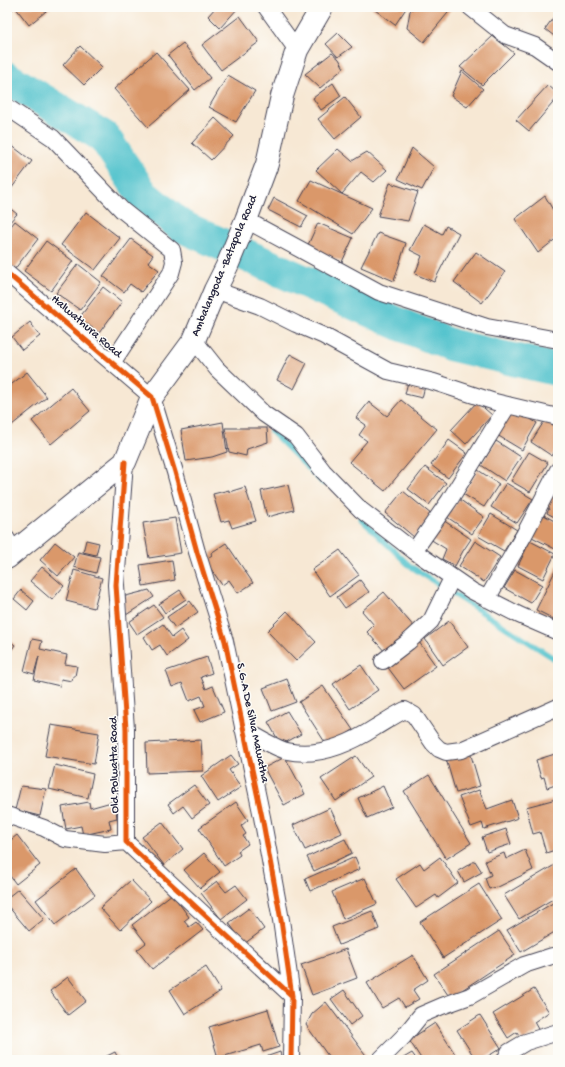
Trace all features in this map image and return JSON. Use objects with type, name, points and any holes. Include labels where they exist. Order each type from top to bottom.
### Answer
[{"type":"main road","name":"Ambalangoda -Batapola Road","points":[[9,550],[125,462],[152,398],[194,340],[215,290],[228,266],[268,164],[282,96],[297,50],[322,7]]},
{"type":"street","points":[[266,7],[297,50]]},
{"type":"street","points":[[470,7],[505,35],[535,46],[558,62]]},
{"type":"street","points":[[7,106],[53,138],[122,210],[172,250],[174,262],[171,273],[112,363]]},
{"type":"street","points":[[245,224],[379,292],[487,327],[558,340]]},
{"type":"street","name":"Halwathura Road","points":[[7,272],[152,398]]},
{"type":"street","points":[[215,290],[260,306],[324,336],[388,371],[434,382],[461,392],[508,405],[558,417]]},
{"type":"street","points":[[194,340],[217,369],[264,414],[296,436],[323,471],[362,510],[414,552],[452,578],[487,599],[558,632]]},
{"type":"street","name":"S.G.A De Silva Mawatha","points":[[152,398],[175,472],[197,552],[225,641],[281,920],[292,996],[291,1060]]},
{"type":"street","points":[[414,552],[449,501],[508,405]]},
{"type":"street","name":"Old Polwatta Road","points":[[125,462],[116,585],[126,730],[126,842]]},
{"type":"street","points":[[487,599],[524,535],[558,470]]},
{"type":"street","points":[[383,662],[431,621],[452,578]]},
{"type":"street","points":[[243,728],[286,751],[305,753],[327,750],[355,739],[405,710],[414,715],[433,743],[439,749],[446,752],[461,750],[558,708]]},
{"type":"street","points":[[7,815],[44,828],[65,839],[105,844],[126,842],[292,996]]},
{"type":"street","points":[[380,1060],[404,1036],[421,1015],[470,996],[524,965],[552,956],[558,956]]},
{"type":"street","points":[[504,1060],[509,1052],[526,1042],[558,1032]]},
{"type":"building","points":[[7,7],[15,7],[7,14]]},
{"type":"building","points":[[15,7],[51,7],[29,25]]},
{"type":"building","points":[[216,7],[239,7],[220,28],[208,16]]},
{"type":"building","points":[[371,7],[407,7],[395,25]]},
{"type":"building","points":[[414,7],[452,8],[424,42],[407,28],[410,11]]},
{"type":"building","points":[[558,11],[558,39],[545,29]]},
{"type":"building","points":[[240,16],[259,42],[221,70],[202,45]]},
{"type":"building","points":[[338,33],[352,47],[338,57],[326,44]]},
{"type":"building","points":[[493,36],[514,53],[482,85],[460,67]]},
{"type":"building","points":[[183,43],[210,78],[195,90],[168,55]]},
{"type":"building","points":[[80,46],[102,67],[84,85],[63,65]]},
{"type":"building","points":[[156,52],[190,90],[148,127],[114,89]]},
{"type":"building","points":[[332,53],[339,59],[344,68],[320,88],[305,74]]},
{"type":"building","points":[[462,71],[483,89],[467,107],[451,96]]},
{"type":"building","points":[[228,75],[255,91],[236,122],[209,107]]},
{"type":"building","points":[[333,83],[341,96],[321,110],[313,98]]},
{"type":"building","points":[[548,85],[558,94],[558,97],[529,131],[516,120]]},
{"type":"building","points":[[345,97],[361,117],[335,139],[318,119]]},
{"type":"building","points":[[215,118],[234,136],[211,160],[192,143]]},
{"type":"building","points":[[7,142],[32,161],[11,189],[7,187]]},
{"type":"building","points":[[412,148],[434,167],[422,190],[398,179]]},
{"type":"building","points":[[338,149],[352,161],[367,152],[387,170],[374,182],[361,172],[342,194],[316,170]]},
{"type":"building","points":[[311,180],[372,208],[353,234],[299,201]]},
{"type":"building","points":[[390,183],[418,192],[408,221],[378,216]]},
{"type":"building","points":[[545,196],[558,219],[558,237],[538,253],[515,219]]},
{"type":"building","points":[[274,198],[308,216],[301,227],[268,210]]},
{"type":"building","points":[[7,206],[17,214],[7,225]]},
{"type":"building","points":[[86,212],[120,238],[95,270],[61,245]]},
{"type":"building","points":[[15,221],[38,239],[14,270],[7,265],[7,231]]},
{"type":"building","points":[[318,223],[353,238],[342,262],[307,247]]},
{"type":"building","points":[[424,224],[442,234],[446,226],[459,233],[434,282],[415,274],[422,256],[410,250]]},
{"type":"building","points":[[378,233],[406,243],[394,281],[361,267]]},
{"type":"building","points":[[131,239],[153,255],[148,262],[159,270],[141,292],[130,284],[124,292],[103,276]]},
{"type":"building","points":[[46,241],[73,261],[51,291],[24,271]]},
{"type":"building","points":[[476,252],[505,272],[482,303],[454,282]]},
{"type":"building","points":[[78,264],[101,282],[80,310],[56,293]]},
{"type":"building","points":[[103,287],[122,302],[99,333],[79,318]]},
{"type":"building","points":[[30,322],[40,336],[22,350],[12,337]]},
{"type":"building","points":[[290,354],[307,363],[294,389],[277,380]]},
{"type":"building","points":[[27,372],[47,397],[7,429],[7,388]]},
{"type":"building","points":[[408,382],[425,386],[422,398],[405,394]]},
{"type":"building","points":[[71,388],[90,411],[51,444],[32,421]]},
{"type":"building","points":[[401,400],[437,429],[385,491],[349,462],[367,441],[359,435],[366,425],[356,418],[369,402],[387,416]]},
{"type":"building","points":[[477,402],[492,415],[466,444],[451,430]]},
{"type":"building","points":[[512,408],[537,423],[522,450],[497,435]]},
{"type":"building","points":[[545,420],[558,428],[558,446],[552,456],[531,442]]},
{"type":"building","points":[[223,422],[227,452],[212,457],[186,461],[181,430]]},
{"type":"building","points":[[225,428],[267,428],[268,442],[247,449],[246,456],[229,452]]},
{"type":"building","points":[[449,440],[467,453],[448,478],[431,465]]},
{"type":"building","points":[[496,441],[521,457],[505,481],[481,465]]},
{"type":"building","points":[[529,452],[548,463],[530,492],[511,481]]},
{"type":"building","points":[[425,467],[446,483],[429,505],[408,489]]},
{"type":"building","points":[[478,470],[499,484],[484,507],[463,494]]},
{"type":"building","points":[[506,483],[533,499],[517,523],[491,507]]},
{"type":"building","points":[[288,485],[294,510],[267,517],[261,491]]},
{"type":"building","points":[[554,486],[558,488],[558,519],[547,513],[549,509],[543,506]]},
{"type":"building","points":[[245,487],[256,521],[232,528],[229,520],[221,522],[213,494],[229,490],[229,492]]},
{"type":"building","points":[[403,491],[432,515],[414,537],[385,513]]},
{"type":"building","points":[[459,499],[484,517],[472,534],[447,517]]},
{"type":"building","points":[[491,514],[517,530],[504,551],[478,536]]},
{"type":"building","points":[[542,514],[558,523],[558,543],[555,549],[530,536]]},
{"type":"building","points":[[175,518],[181,553],[149,558],[143,523]]},
{"type":"building","points":[[443,520],[471,539],[455,566],[442,559],[446,549],[430,539]]},
{"type":"building","points":[[86,540],[99,543],[96,555],[83,552]]},
{"type":"building","points":[[475,541],[500,557],[484,582],[459,566]]},
{"type":"building","points":[[530,541],[555,554],[543,579],[518,566]]},
{"type":"building","points":[[55,542],[74,557],[58,576],[40,560]]},
{"type":"building","points":[[226,543],[253,583],[238,593],[229,580],[222,585],[205,560],[212,555],[211,553]]},
{"type":"building","points":[[340,550],[359,575],[330,596],[312,570]]},
{"type":"building","points":[[78,552],[100,557],[96,573],[74,567]]},
{"type":"building","points":[[172,560],[175,580],[143,586],[140,565]]},
{"type":"building","points":[[558,565],[558,621],[536,610]]},
{"type":"building","points":[[42,567],[64,586],[52,600],[30,581]]},
{"type":"building","points":[[74,570],[102,578],[94,608],[66,601]]},
{"type":"building","points":[[515,570],[542,585],[531,603],[504,588]]},
{"type":"building","points":[[360,580],[369,592],[345,608],[337,597]]},
{"type":"building","points":[[21,590],[34,601],[27,610],[14,599]]},
{"type":"building","points":[[149,590],[154,597],[126,615],[122,597]]},
{"type":"building","points":[[180,590],[186,599],[165,613],[159,604]]},
{"type":"building","points":[[384,592],[415,628],[387,654],[367,632],[374,625],[362,611]]},
{"type":"building","points":[[190,601],[198,612],[175,628],[167,617]]},
{"type":"building","points":[[154,605],[163,617],[137,634],[129,622]]},
{"type":"building","points":[[287,611],[316,642],[296,661],[267,631]]},
{"type":"building","points":[[449,621],[468,647],[443,665],[425,639]]},
{"type":"building","points":[[163,624],[172,637],[181,630],[188,640],[167,656],[160,645],[152,650],[144,637]]},
{"type":"building","points":[[7,639],[15,645],[7,656]]},
{"type":"building","points":[[32,639],[42,641],[40,649],[67,655],[65,664],[77,666],[75,676],[73,676],[72,681],[61,679],[60,686],[34,680],[39,656],[34,674],[24,671]]},
{"type":"building","points":[[419,642],[436,666],[404,689],[386,665]]},
{"type":"building","points":[[207,657],[212,673],[201,677],[206,689],[213,686],[224,712],[200,722],[194,710],[205,706],[201,696],[189,701],[182,683],[172,687],[166,671]]},
{"type":"building","points":[[361,665],[378,690],[350,709],[333,684]]},
{"type":"building","points":[[287,679],[296,702],[272,711],[263,688]]},
{"type":"building","points":[[323,686],[353,730],[328,747],[299,702]]},
{"type":"building","points":[[287,711],[301,734],[281,745],[268,722]]},
{"type":"building","points":[[51,725],[99,733],[94,764],[45,756]]},
{"type":"building","points":[[201,740],[203,771],[147,773],[146,743]]},
{"type":"building","points":[[470,752],[480,786],[456,793],[446,759]]},
{"type":"building","points":[[558,753],[558,784],[547,788],[544,777],[541,778],[536,760]]},
{"type":"building","points":[[231,755],[238,764],[229,770],[241,787],[218,802],[201,776]]},
{"type":"building","points":[[356,756],[371,777],[336,801],[321,779]]},
{"type":"building","points":[[285,757],[305,794],[284,805],[264,768]]},
{"type":"building","points":[[55,765],[93,774],[88,798],[49,789]]},
{"type":"building","points":[[429,775],[471,843],[446,859],[404,791]]},
{"type":"building","points":[[194,785],[209,805],[192,818],[183,806],[174,813],[168,804]]},
{"type":"building","points":[[21,786],[46,789],[40,816],[15,810]]},
{"type":"building","points":[[383,786],[392,807],[367,818],[358,798]]},
{"type":"building","points":[[479,790],[487,809],[512,800],[518,818],[484,829],[482,823],[471,827],[459,797]]},
{"type":"building","points":[[556,799],[558,807],[558,849],[546,853],[540,832],[533,834],[526,807]]},
{"type":"building","points":[[115,801],[117,818],[109,820],[111,829],[83,835],[81,826],[66,829],[62,807],[89,802],[90,808]]},
{"type":"building","points":[[236,802],[248,820],[241,826],[246,834],[243,836],[248,844],[238,851],[240,855],[224,866],[199,828]]},
{"type":"building","points":[[330,808],[342,833],[305,850],[293,825]]},
{"type":"building","points":[[162,822],[183,849],[164,865],[142,837]]},
{"type":"building","points":[[506,829],[511,844],[487,852],[482,837]]},
{"type":"building","points":[[17,835],[40,865],[16,884],[7,872],[7,843]]},
{"type":"building","points":[[345,839],[352,853],[314,871],[307,857]]},
{"type":"building","points":[[525,850],[533,870],[496,888],[489,889],[485,878],[491,875],[485,861],[504,853],[506,859]]},
{"type":"building","points":[[204,853],[220,872],[200,888],[184,870]]},
{"type":"building","points":[[355,857],[360,869],[310,891],[305,879]]},
{"type":"building","points":[[440,857],[458,883],[438,898],[436,895],[416,908],[396,879],[420,863],[424,869]]},
{"type":"building","points":[[475,861],[482,872],[464,882],[458,871]]},
{"type":"building","points":[[558,863],[558,896],[519,919],[504,895]]},
{"type":"building","points":[[76,869],[95,895],[55,925],[36,900]]},
{"type":"building","points":[[365,878],[377,904],[343,919],[332,892]]},
{"type":"building","points":[[131,880],[151,901],[120,930],[100,908]]},
{"type":"building","points":[[217,881],[226,892],[236,885],[247,899],[221,919],[201,893]]},
{"type":"building","points":[[479,884],[502,920],[443,958],[420,922]]},
{"type":"building","points":[[18,889],[44,919],[29,931],[7,905],[7,898]]},
{"type":"building","points":[[172,894],[189,917],[184,921],[189,927],[196,922],[203,930],[152,969],[137,950],[146,943],[132,925]]},
{"type":"building","points":[[558,900],[558,930],[521,952],[507,930]]},
{"type":"building","points":[[249,908],[264,929],[244,944],[229,923]]},
{"type":"building","points":[[372,911],[379,929],[339,945],[332,927]]},
{"type":"building","points":[[499,931],[515,955],[450,998],[434,974]]},
{"type":"building","points":[[346,949],[357,978],[312,995],[301,965]]},
{"type":"building","points":[[413,955],[428,980],[413,990],[419,999],[405,1007],[399,998],[382,1008],[367,983]]},
{"type":"building","points":[[206,967],[221,991],[185,1014],[170,990]]},
{"type":"building","points":[[68,977],[86,1001],[68,1015],[50,991]]},
{"type":"building","points":[[534,989],[549,1012],[534,1022],[539,1031],[523,1041],[517,1032],[508,1038],[493,1014]]},
{"type":"building","points":[[344,990],[362,1016],[350,1025],[331,999]]},
{"type":"building","points":[[326,1002],[368,1058],[365,1060],[331,1060],[306,1025],[312,1014]]},
{"type":"building","points":[[268,1009],[279,1047],[263,1052],[261,1045],[218,1058],[209,1027]]},
{"type":"building","points":[[480,1015],[501,1048],[482,1060],[476,1060],[457,1030]]},
{"type":"building","points":[[435,1023],[459,1060],[422,1060],[409,1040]]},
{"type":"building","points":[[115,1052],[119,1060],[99,1060]]},
{"type":"building","points":[[280,1052],[282,1060],[257,1060]]},
{"type":"building","points":[[412,1053],[417,1060],[400,1060]]},
{"type":"waterway","points":[[7,78],[104,137],[143,195],[181,226],[404,326],[451,345],[558,370]]},
{"type":"waterway","points":[[271,431],[323,483]]},
{"type":"waterway","points":[[361,519],[410,566],[558,661]]},
{"type":"cycle path","points":[[7,273],[152,397],[197,552],[225,641],[262,817],[281,920],[292,996],[291,1060]]},
{"type":"cycle path","points":[[125,462],[116,585],[126,729],[126,842],[292,996]]}]
